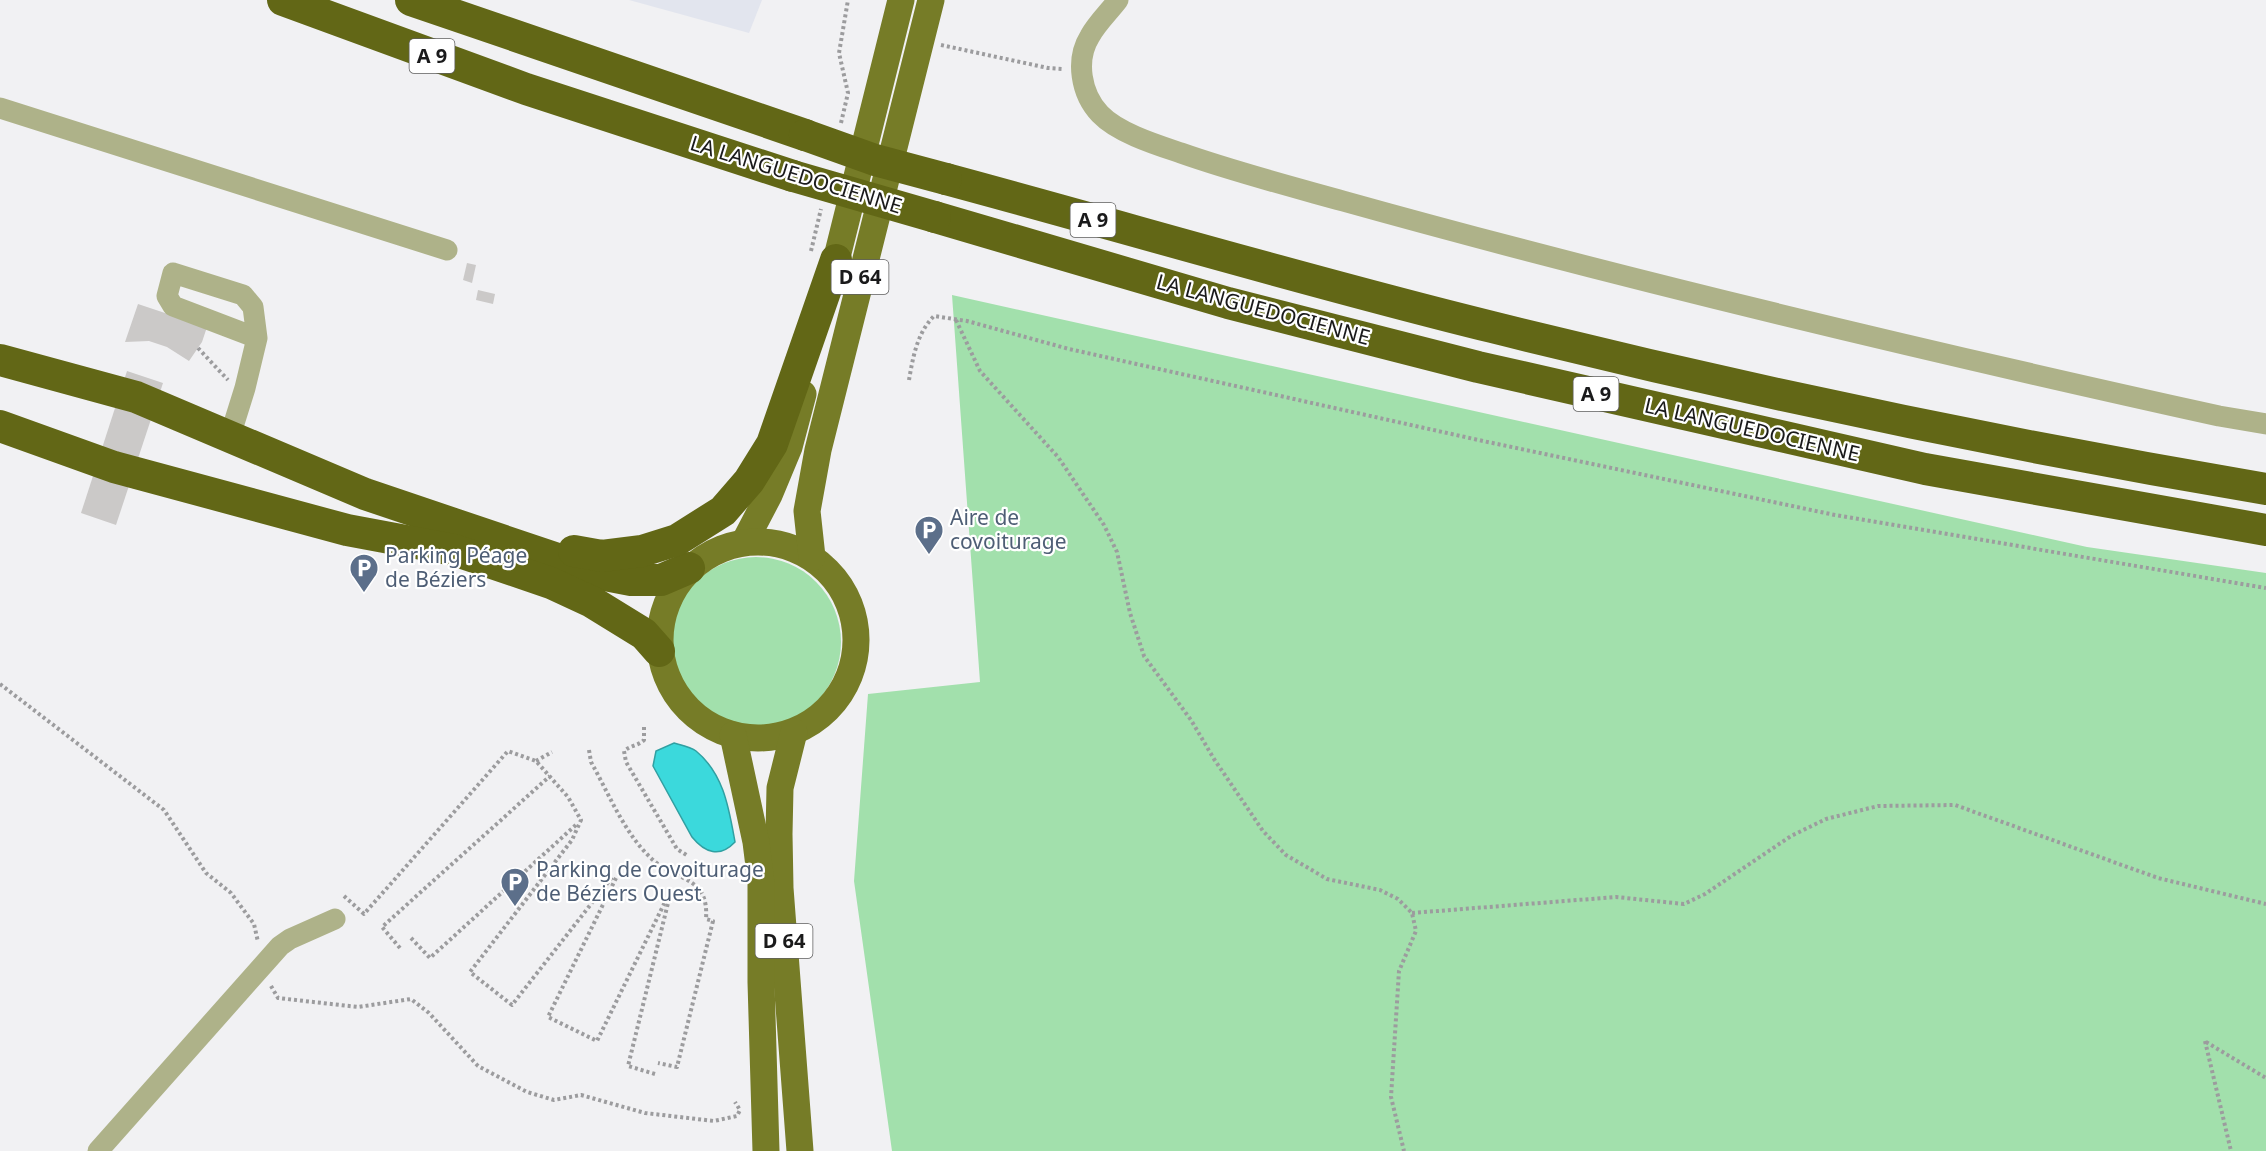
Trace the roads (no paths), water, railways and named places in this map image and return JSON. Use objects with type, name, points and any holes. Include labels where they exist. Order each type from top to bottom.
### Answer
[{"type":"highway","name":"LA LANGUEDOCIENNE","points":[[283,0],[526,89],[793,176],[1228,303],[1478,367],[1925,469],[2266,530]]},
{"type":"highway","name":"LA LANGUEDOCIENNE","points":[[411,0],[875,160],[1297,276],[1491,327],[1711,380],[2153,470],[2266,489]]},
{"type":"highway","points":[[499,538],[602,556],[642,551],[677,540],[723,511],[749,481],[772,444],[837,260]]},
{"type":"highway","points":[[0,360],[136,397],[365,494],[605,575],[631,580],[661,580],[689,568]]},
{"type":"highway","points":[[0,426],[114,467],[347,530],[454,550],[551,583],[592,602],[644,634],[659,651]]},
{"type":"main road","name":"D 64","points":[[745,541],[769,495],[789,447],[901,0]]},
{"type":"main road","name":"D 64","points":[[812,557],[807,510],[818,450],[930,0]]},
{"type":"main road","points":[[745,541],[769,541],[791,547],[812,557],[833,575],[848,599],[856,625],[856,652],[849,678],[836,700],[817,719],[794,732],[764,738],[733,735],[708,725],[687,709],[671,688],[663,670],[659,651],[660,620],[671,592],[689,568],[715,550],[745,541]]},
{"type":"main road","name":"D 64","points":[[794,732],[780,788],[779,834],[780,888],[800,1151]]},
{"type":"main road","name":"D 64","points":[[733,735],[756,842],[761,882],[761,982],[766,1151]]},
{"type":"street","points":[[1118,0],[1090,34],[1084,48],[1082,70],[1084,89],[1100,114],[1117,126],[1154,144],[1226,169],[1447,230],[1784,316],[2185,409],[2266,424]]},
{"type":"street","points":[[0,108],[447,250]]},
{"type":"street","points":[[230,436],[243,396],[257,338]]},
{"type":"street","points":[[99,1151],[280,946],[290,939],[335,920]]},
{"type":"water","points":[[674,743],[696,751],[713,770],[719,781],[735,842],[724,850],[713,852],[707,850],[692,837],[653,766],[656,751]]},
{"type":"place","name":"Aire de covoiturage","points":[[929,556]]},
{"type":"place","name":"Parking Péage de Béziers","points":[[364,594]]},
{"type":"place","name":"Parking de covoiturage de Béziers Ouest","points":[[515,908]]}]
